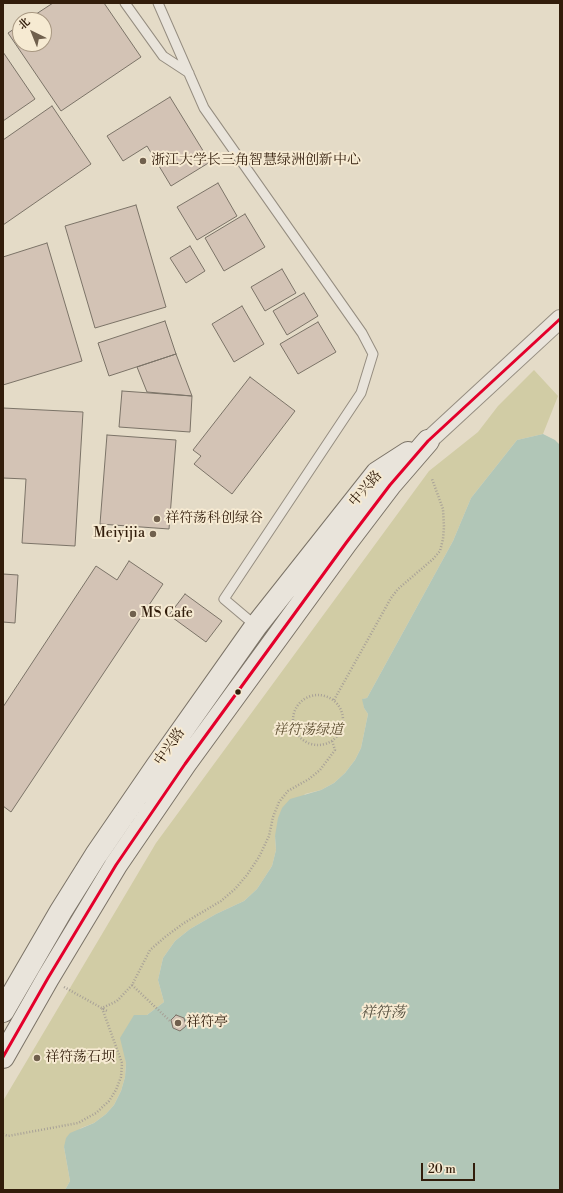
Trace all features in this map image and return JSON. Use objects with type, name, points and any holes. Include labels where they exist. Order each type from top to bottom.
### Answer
[{"type":"main road","name":"中兴路","points":[[3,1011],[60,911],[96,855],[256,626],[377,473],[428,441]]},
{"type":"main road","name":"中兴路","points":[[3,1057],[48,978],[116,865],[185,764],[350,537],[390,485],[428,441]]},
{"type":"street","points":[[428,441],[560,319]]},
{"type":"lane","points":[[125,3],[163,56],[188,73]]},
{"type":"lane","points":[[158,3],[204,108],[362,333],[373,354],[361,393],[224,599],[256,626]]},
{"type":"path","points":[[334,700],[391,598],[440,551],[444,526],[442,509],[432,479]]},
{"type":"path","points":[[313,695],[322,695],[334,700],[342,710],[342,728],[338,735],[332,741],[317,745],[302,739],[297,734],[293,719],[298,704],[305,698],[313,695]]},
{"type":"path","points":[[102,1008],[117,1001],[132,985],[150,950],[184,923],[221,901],[248,876],[269,836],[273,817],[279,802],[288,791],[309,779],[320,770],[335,750],[332,741]]},
{"type":"path","points":[[48,978],[107,1011]]},
{"type":"path","points":[[132,985],[170,1020]]},
{"type":"path","points":[[3,1134],[8,1136],[78,1123],[96,1113],[109,1101],[121,1078],[122,1063],[102,1008]]},
{"type":"green space","name":"祥符荡绿道","points":[[534,370],[558,396],[543,434],[517,440],[471,498],[453,541],[367,698],[363,699],[364,708],[368,714],[361,748],[355,760],[345,773],[334,783],[321,790],[305,794],[275,836],[276,850],[272,866],[257,889],[244,901],[216,914],[190,929],[175,941],[163,958],[158,980],[164,1002],[147,1015],[125,1055],[125,1077],[121,1091],[114,1105],[106,1114],[94,1123],[81,1128],[64,1147],[70,1181],[65,1190],[3,1190],[3,1101],[156,843],[429,471],[478,432],[498,406]]},
{"type":"water","name":"祥符荡","points":[[543,434],[555,440],[560,445],[560,1190],[65,1190],[70,1181],[64,1147],[66,1138],[70,1133],[94,1123],[106,1114],[114,1105],[121,1091],[125,1077],[126,1063],[120,1038],[134,1015],[147,1015],[164,1002],[158,980],[163,958],[175,941],[190,929],[216,914],[244,901],[257,889],[272,866],[276,850],[275,836],[278,818],[282,808],[290,799],[321,790],[334,783],[345,773],[355,760],[361,748],[368,714],[364,708],[362,699],[367,698],[453,541],[471,498],[517,440]]},
{"type":"building","points":[[53,3],[104,3],[141,57],[61,111],[21,52],[52,52],[52,12],[39,12]]},
{"type":"building","points":[[12,30],[12,39],[8,33]]},
{"type":"building","points":[[3,52],[35,99],[3,121]]},
{"type":"building","points":[[170,97],[210,162],[171,186],[147,146],[123,161],[107,136]]},
{"type":"building","points":[[52,106],[91,164],[3,225],[3,140]]},
{"type":"building","points":[[218,183],[237,216],[197,240],[177,207]]},
{"type":"building","points":[[136,205],[166,307],[95,328],[65,226]]},
{"type":"building","points":[[245,214],[265,247],[224,271],[205,238]]},
{"type":"building","points":[[47,243],[82,361],[3,385],[3,257]]},
{"type":"building","points":[[190,246],[205,271],[186,283],[170,258]]},
{"type":"building","points":[[282,269],[296,293],[265,311],[251,287]]},
{"type":"building","points":[[304,293],[318,316],[287,335],[273,311]]},
{"type":"building","points":[[242,306],[264,344],[234,362],[212,324]]},
{"type":"building","points":[[165,321],[176,354],[109,376],[98,343]]},
{"type":"building","points":[[318,322],[336,352],[298,374],[280,344]]},
{"type":"building","points":[[176,354],[192,396],[147,392],[137,367]]},
{"type":"building","points":[[250,377],[295,411],[232,494],[194,464],[201,456],[193,450]]},
{"type":"building","points":[[122,391],[192,396],[190,432],[119,427]]},
{"type":"building","points":[[3,408],[83,412],[75,546],[22,543],[26,479],[3,478]]},
{"type":"building","points":[[107,435],[176,440],[169,529],[100,524]]},
{"type":"building","points":[[129,561],[163,584],[11,812],[3,806],[3,707],[96,566],[117,580]]},
{"type":"building","points":[[3,574],[18,575],[15,623],[3,622]]},
{"type":"building","points":[[185,594],[222,621],[206,642],[169,615]]},
{"type":"building","name":"祥符亭","points":[[176,1015],[184,1018],[186,1026],[180,1031],[173,1028],[171,1020]]},
{"type":"transit line","points":[[3,1057],[48,978],[116,865],[185,764],[346,543],[390,485],[428,441],[560,319]]},
{"type":"place","name":"浙江大学长三角智慧绿洲创新中心","points":[[143,161]]},
{"type":"place","name":"祥符荡科创绿谷","points":[[157,519]]},
{"type":"place","name":"Meiyijia","points":[[153,534]]},
{"type":"place","name":"MS Cafe","points":[[133,614]]},
{"type":"place","name":"祥符亭","points":[[178,1023]]},
{"type":"place","name":"祥符荡石坝","points":[[37,1058]]}]
